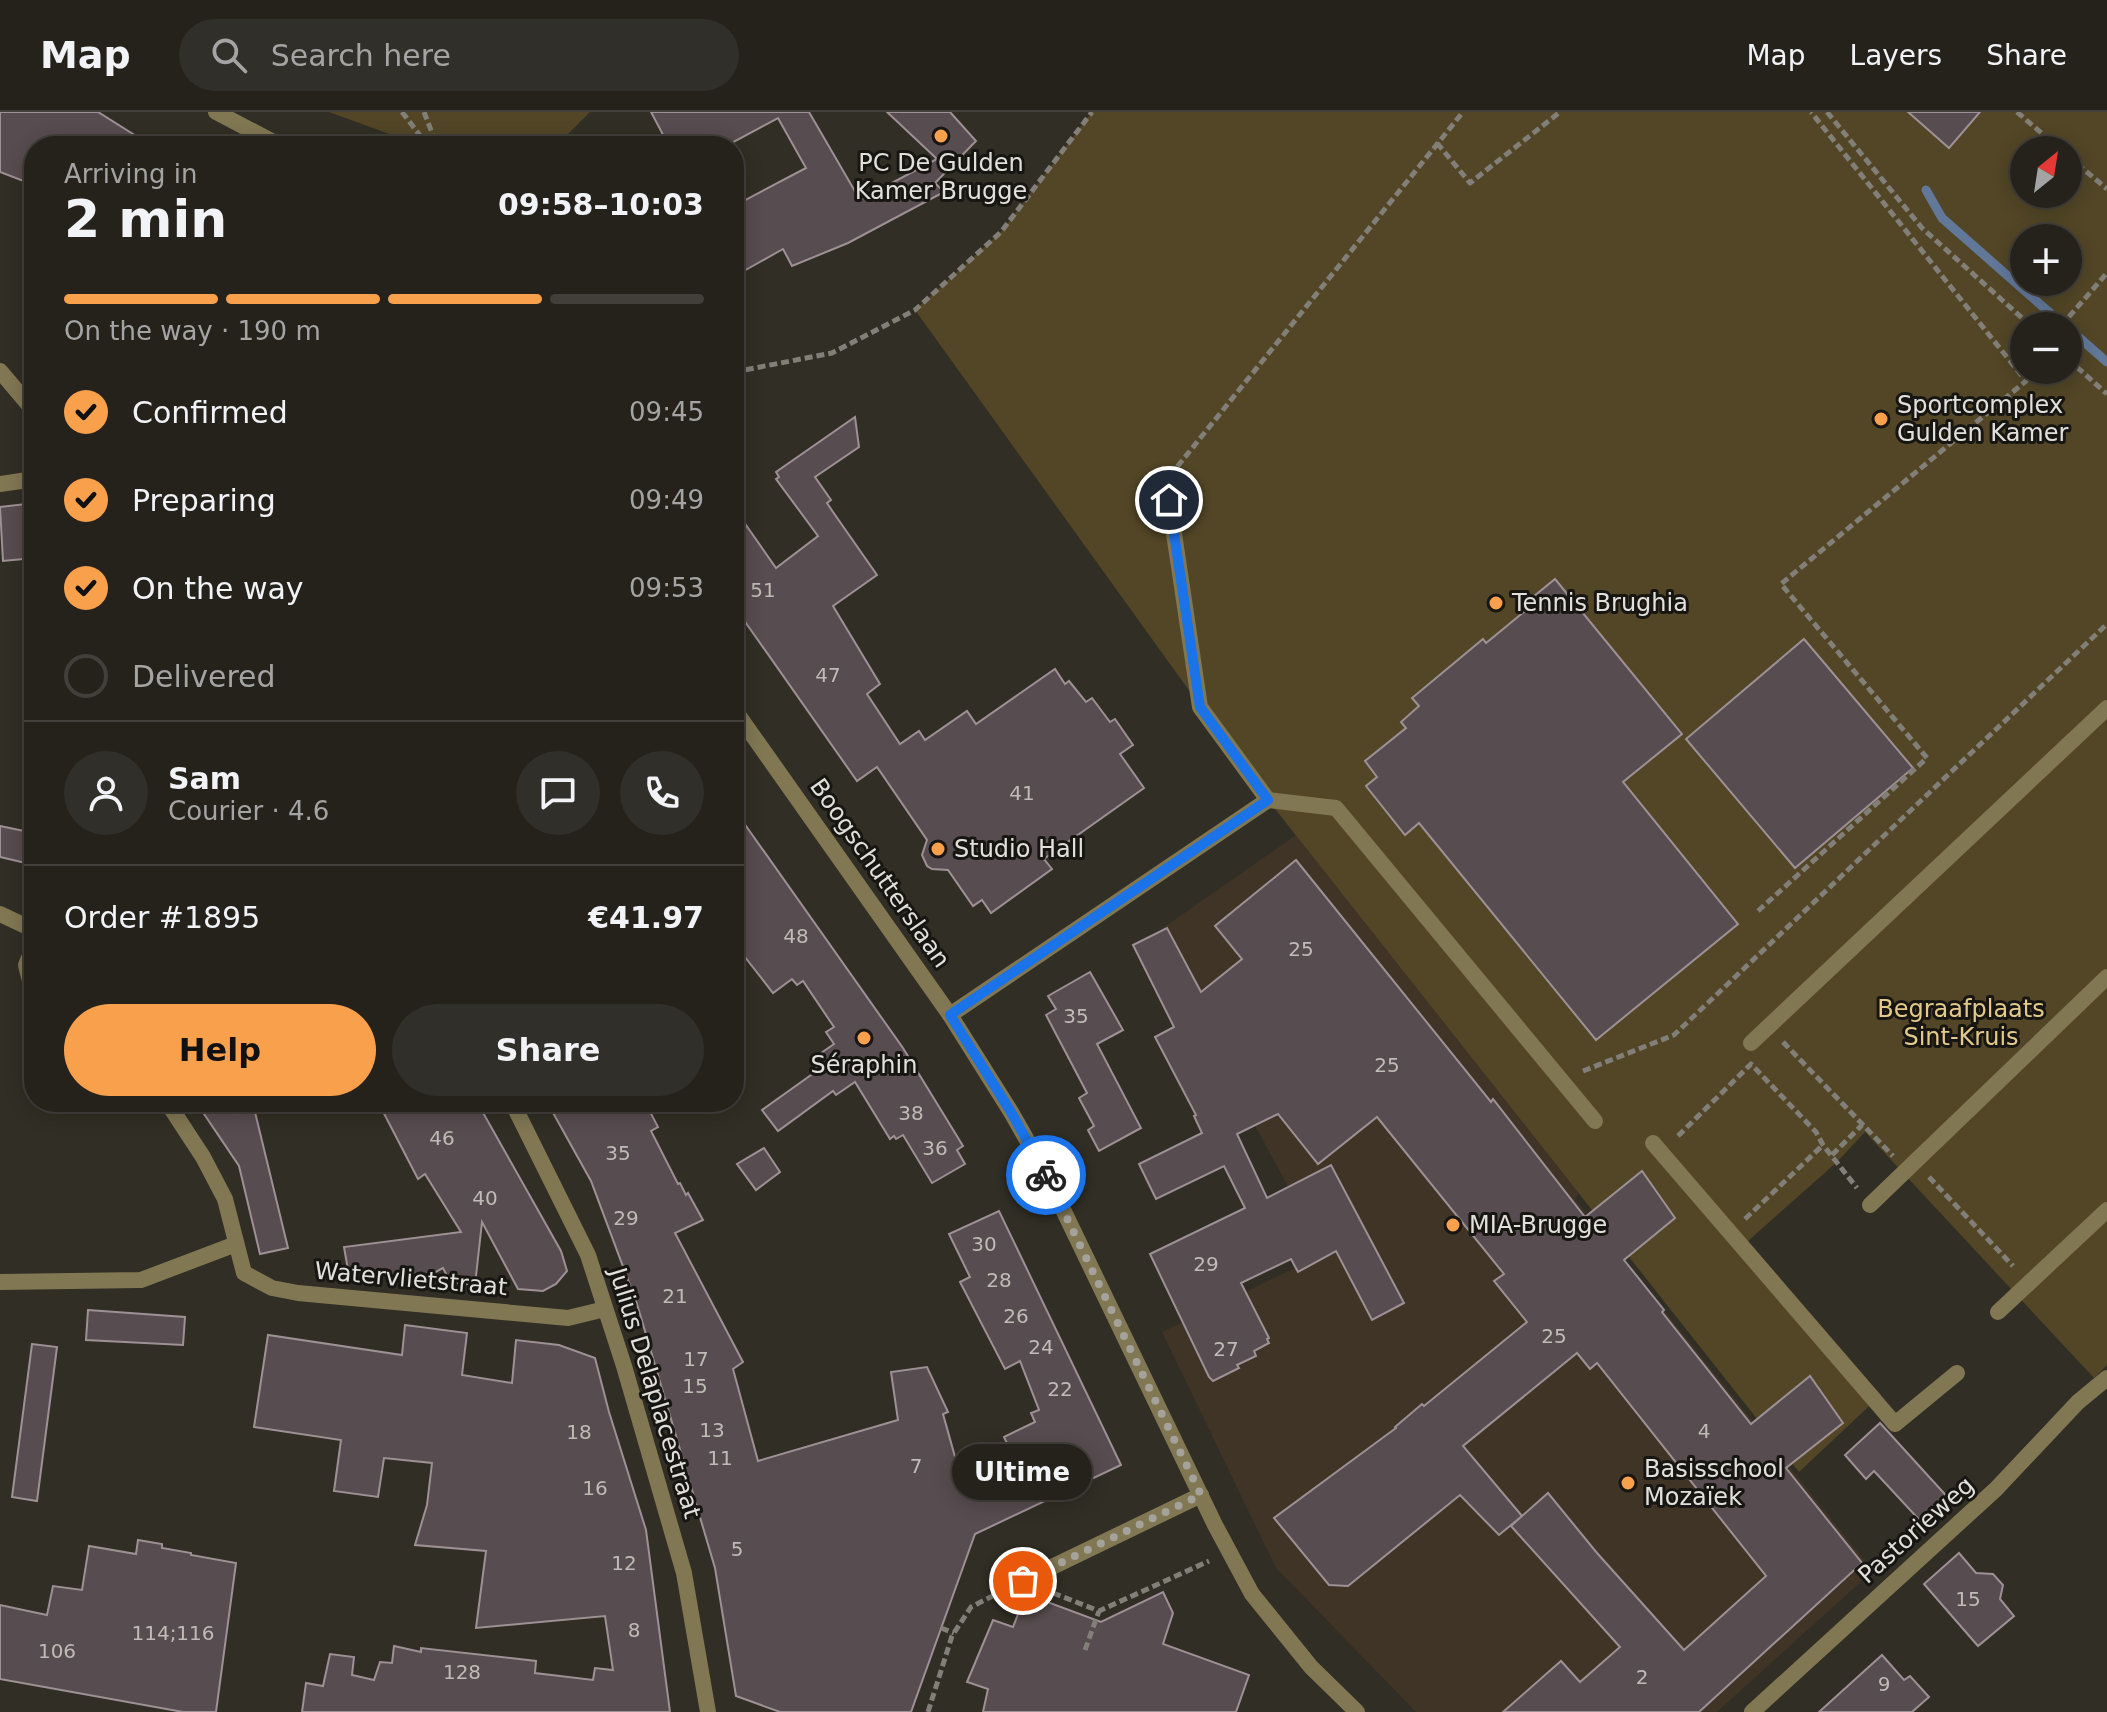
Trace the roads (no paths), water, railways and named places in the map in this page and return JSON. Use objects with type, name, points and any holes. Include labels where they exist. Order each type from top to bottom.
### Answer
[{"type":"street","points":[[216,112],[262,136]]},
{"type":"street","points":[[0,371],[24,399]]},
{"type":"street","points":[[0,484],[24,480]]},
{"type":"street","points":[[1169,500],[1200,707],[1268,800]]},
{"type":"street","points":[[1751,1043],[2107,708]]},
{"type":"street","name":"Boogschutterslaan","points":[[744,723],[989,1075],[1044,1170],[1228,1552],[1252,1594],[1311,1667],[1357,1712]]},
{"type":"street","points":[[950,1015],[1268,800],[1336,808],[1595,1121]]},
{"type":"street","points":[[0,914],[24,925]]},
{"type":"street","points":[[1870,1205],[2107,977]]},
{"type":"street","name":"Watervlietstraat","points":[[174,1112],[203,1157],[225,1199],[244,1273],[272,1288],[568,1318],[605,1309]]},
{"type":"street","name":"Julius Delaplacestraat","points":[[517,1112],[588,1255],[684,1573],[708,1712]]},
{"type":"street","points":[[1653,1143],[1895,1424],[1957,1373]]},
{"type":"street","points":[[1998,1312],[2107,1210]]},
{"type":"street","points":[[0,1282],[141,1280],[236,1244]]},
{"type":"street","name":"Pastorieweg","points":[[1752,1712],[1996,1489],[2078,1402],[2107,1378]]},
{"type":"street","points":[[1023,1581],[1201,1495]]},
{"type":"waterway","points":[[1926,190],[1942,218],[2049,312]]},
{"type":"waterway","points":[[2082,340],[2107,362]]},
{"type":"place","name":"PC De Gulden Kamer Brugge","points":[[941,136]]},
{"type":"place","name":"Sportcomplex Gulden Kamer","points":[[1881,419]]},
{"type":"place","name":"Tennis Brughia","points":[[1496,603]]},
{"type":"place","name":"Studio Hall","points":[[938,849]]},
{"type":"place","name":"Séraphin","points":[[864,1038]]},
{"type":"place","name":"MIA-Brugge","points":[[1453,1225]]},
{"type":"place","name":"Basisschool Mozaïek","points":[[1628,1483]]},
{"type":"place","name":"Ultime","points":[[1023,1581]]},
{"type":"park label","name":"Begraafplaats Sint-Kruis","points":[[1961,1023]]}]
